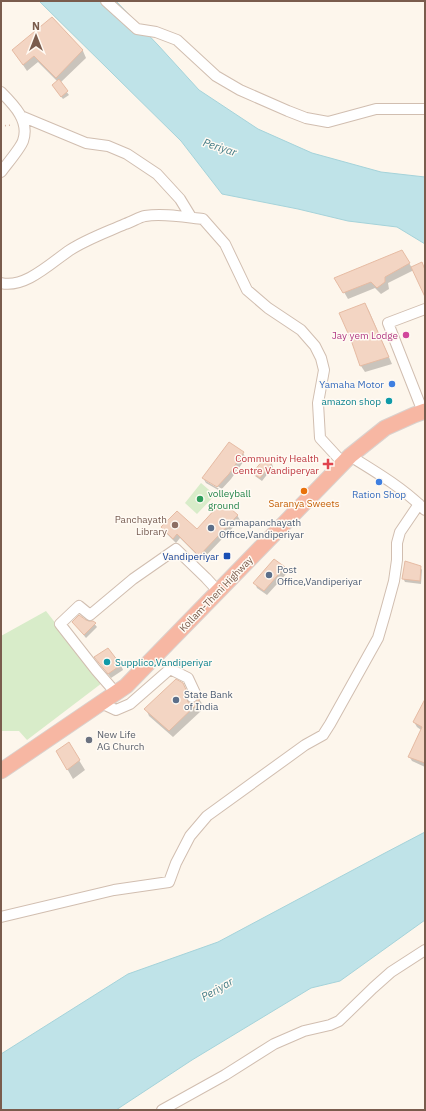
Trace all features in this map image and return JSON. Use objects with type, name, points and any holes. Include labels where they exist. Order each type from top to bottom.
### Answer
[{"type":"highway","name":"Kollam-Theni Highway","points":[[1,771],[126,686],[258,548],[346,459],[385,428],[424,412]]},
{"type":"street","points":[[106,1],[137,29],[156,32],[176,40],[216,76],[247,93],[288,112],[306,118],[328,122],[376,109],[425,109]]},
{"type":"street","points":[[1,92],[14,105],[22,120],[24,132],[22,142],[1,172]]},
{"type":"street","points":[[22,120],[86,143],[108,146],[127,154],[157,174],[180,198],[191,217]]},
{"type":"street","points":[[1,283],[6,285],[22,282],[42,271],[71,249],[144,216],[172,215],[203,219],[225,244],[247,290],[268,308],[301,330],[315,346],[321,358],[324,370],[318,403],[320,438],[346,459],[393,483],[422,507],[400,532],[397,543],[397,560],[394,581],[378,638],[323,734],[305,745],[207,816],[190,836],[176,863],[169,882],[114,890],[1,917]]},
{"type":"street","points":[[424,412],[388,323],[425,309]]},
{"type":"street","points":[[116,693],[60,624],[63,620],[79,606],[90,615],[133,580],[176,549],[206,578],[224,584]]},
{"type":"street","points":[[101,703],[116,710],[130,704],[170,670],[188,678],[195,693],[192,697]]},
{"type":"street","points":[[162,1110],[225,1075],[274,1044],[304,1031],[330,1025],[339,1021],[391,972],[425,950]]},
{"type":"path","points":[[1,126],[22,120]]},
{"type":"green space","name":"volleyball ground","points":[[201,483],[215,495],[197,514],[185,503]]},
{"type":"green space","points":[[46,611],[102,683],[27,740],[19,731],[1,731],[1,636]]},
{"type":"water","name":"Periyar","points":[[39,1],[116,1],[199,90],[258,129],[312,153],[381,172],[425,177],[425,244],[397,227],[348,221],[298,209],[222,194],[181,141]]},
{"type":"water","name":"Periyar","points":[[425,832],[425,920],[340,981],[311,988],[192,1060],[116,1110],[1,1110],[1,1054],[128,974],[218,942]]},
{"type":"building","points":[[52,17],[83,50],[56,78],[34,56],[23,65],[12,50]]},
{"type":"building","points":[[59,79],[68,91],[61,97],[52,85]]},
{"type":"building","points":[[402,250],[410,263],[385,277],[385,282],[377,288],[371,282],[343,293],[334,278]]},
{"type":"building","points":[[422,262],[425,270],[425,297],[411,267]]},
{"type":"building","points":[[365,303],[389,357],[360,366],[351,340],[339,313]]},
{"type":"building","points":[[229,442],[244,452],[229,474],[217,487],[202,478]]},
{"type":"building","points":[[265,458],[272,463],[260,478],[252,473]]},
{"type":"building","name":"Gramapanchayath Office,Vandiperiyar","points":[[224,503],[238,515],[199,556],[177,534],[173,539],[161,527],[177,511],[197,529],[217,507],[221,508]]},
{"type":"building","name":"Post Office,Vandiperiyar","points":[[274,559],[285,567],[264,591],[253,583]]},
{"type":"building","points":[[405,561],[421,566],[420,581],[402,579]]},
{"type":"building","points":[[79,615],[86,620],[96,623],[84,635],[72,622]]},
{"type":"building","name":"Supplico,Vandiperiyar","points":[[108,648],[121,665],[108,674],[94,657]]},
{"type":"building","name":"State Bank of India","points":[[176,679],[183,683],[187,692],[186,697],[188,702],[194,703],[200,698],[197,704],[169,731],[144,709]]},
{"type":"building","points":[[425,699],[425,763],[408,757],[422,727],[413,722]]},
{"type":"building","points":[[69,742],[80,760],[67,770],[56,751]]},
{"type":"place","name":"Jay yem Lodge","points":[[406,335]]},
{"type":"place","name":"Yamaha Motor","points":[[392,384]]},
{"type":"place","name":"amazon shop","points":[[389,401]]},
{"type":"place","name":"Community Health Centre Vandiperyar","points":[[328,464]]},
{"type":"place","name":"Ration Shop","points":[[379,482]]},
{"type":"place","name":"Saranya Sweets","points":[[304,491]]},
{"type":"place","name":"volleyball ground","points":[[200,499]]},
{"type":"place","name":"Panchayath Library","points":[[175,525]]},
{"type":"place","name":"Gramapanchayath Office,Vandiperiyar","points":[[211,528]]},
{"type":"place","name":"Vandiperiyar","points":[[227,556]]},
{"type":"place","name":"Post Office,Vandiperiyar","points":[[269,575]]},
{"type":"place","name":"Supplico,Vandiperiyar","points":[[107,662]]},
{"type":"place","name":"State Bank of India","points":[[176,700]]},
{"type":"place","name":"New Life AG Church","points":[[89,740]]}]
